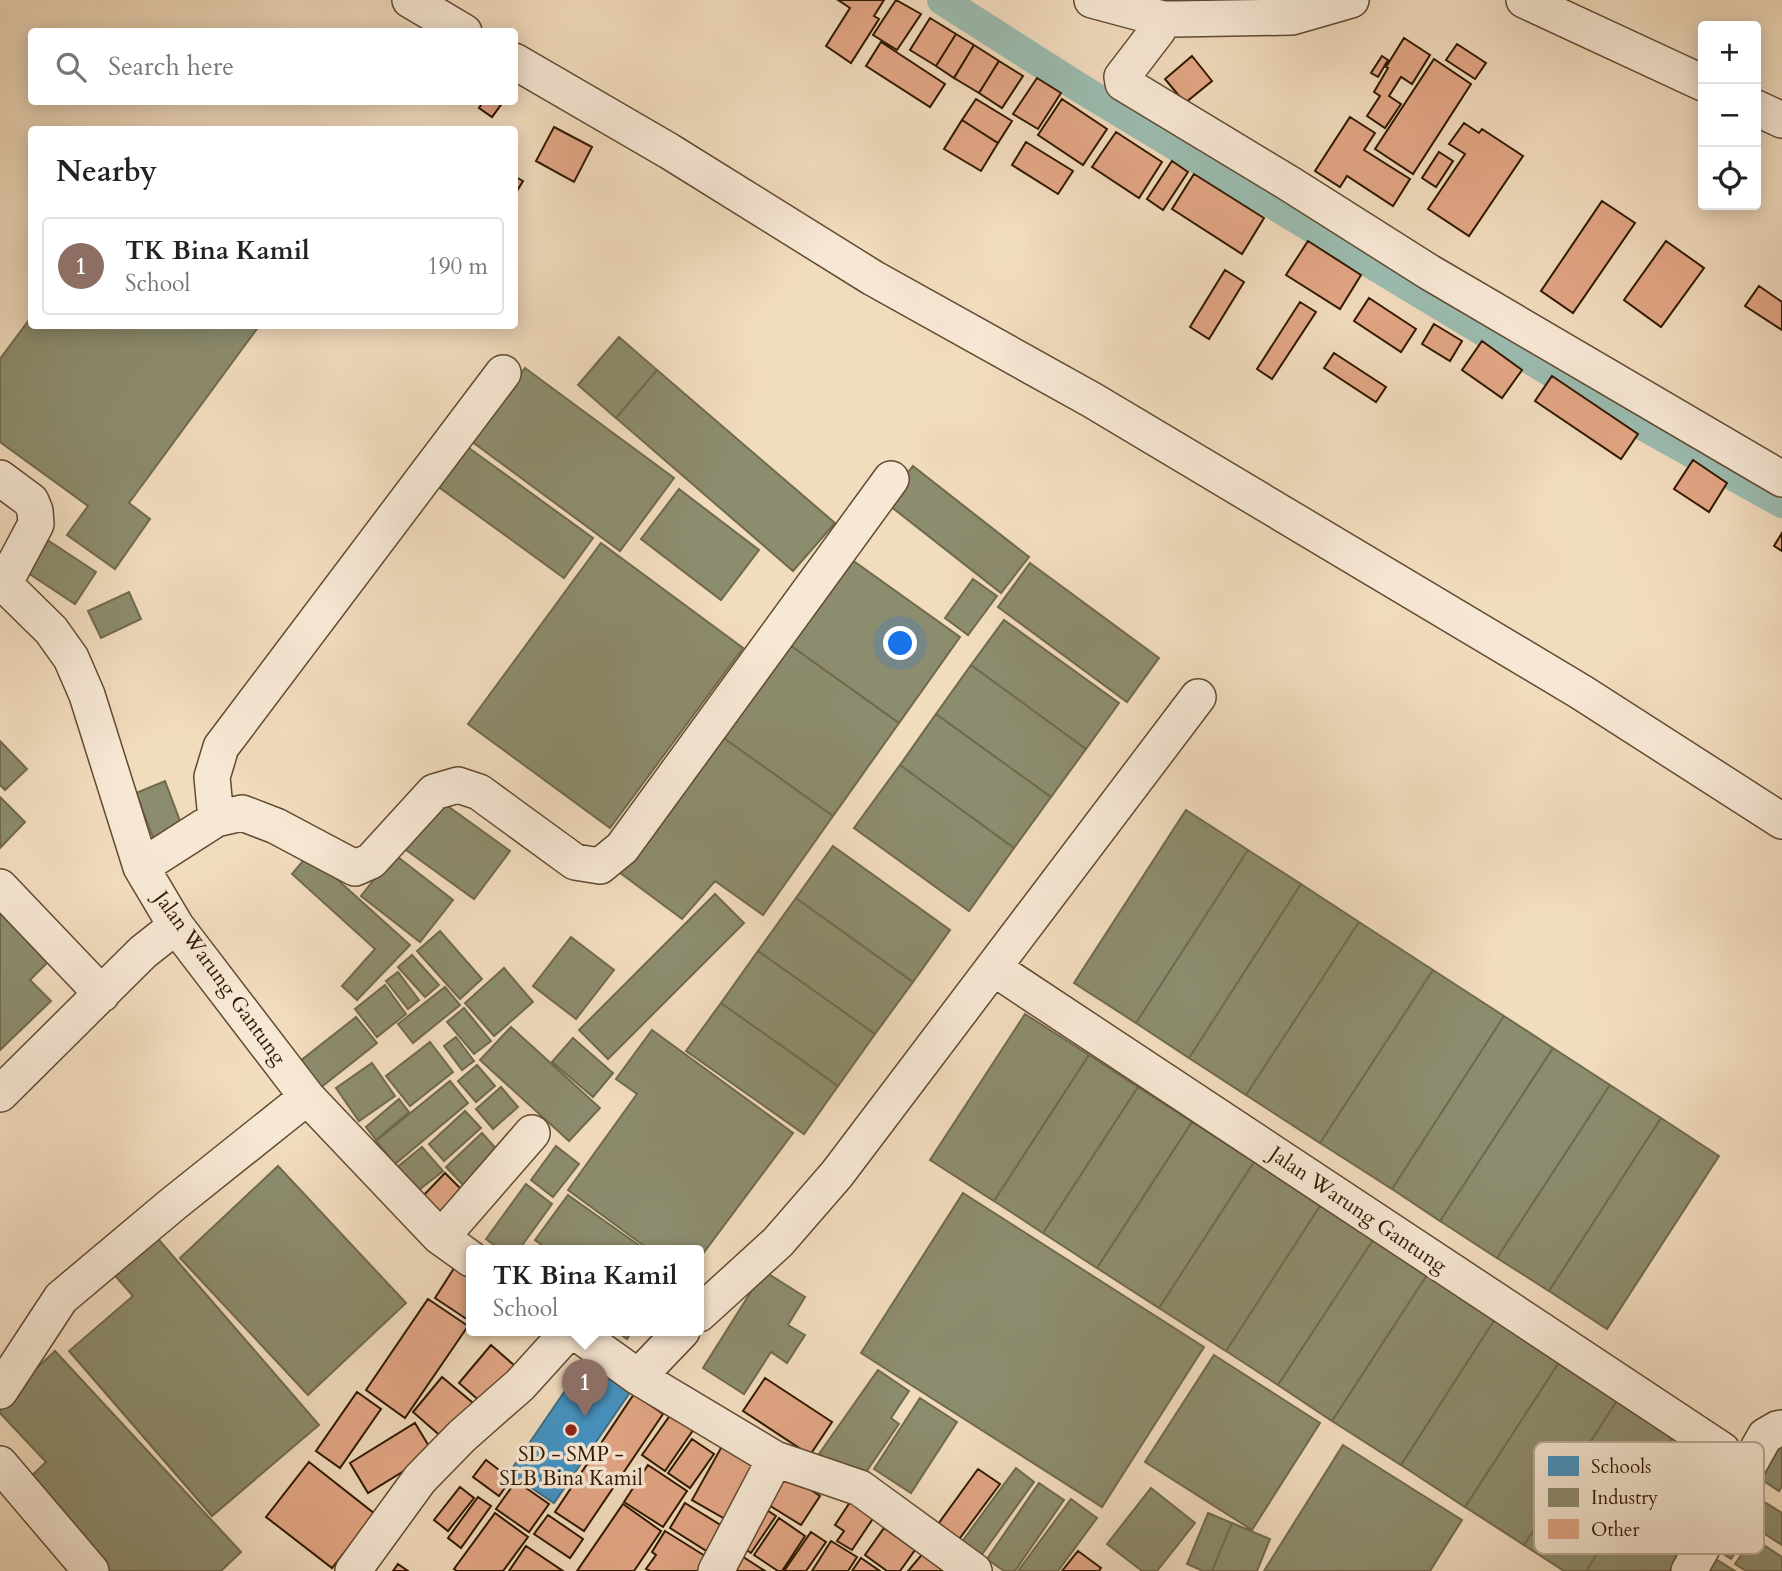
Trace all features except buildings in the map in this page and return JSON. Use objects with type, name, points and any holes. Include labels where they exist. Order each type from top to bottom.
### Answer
[{"type":"street","points":[[411,0],[457,28]]},
{"type":"street","points":[[1092,0],[1166,23],[1292,16],[1351,0]]},
{"type":"street","points":[[1538,3],[1698,81]]},
{"type":"street","points":[[1166,23],[1123,75],[1123,83],[1429,272],[1782,479]]},
{"type":"street","points":[[518,63],[668,151],[873,278],[1091,400],[1581,691],[1782,821]]},
{"type":"street","points":[[1761,110],[1782,120]]},
{"type":"street","points":[[216,820],[212,777],[220,747],[503,373]]},
{"type":"street","points":[[0,478],[31,501],[36,524],[2,582]]},
{"type":"street","points":[[141,867],[216,820],[242,813],[276,825],[355,868],[371,861],[434,792],[458,785],[480,792],[575,862],[600,866],[622,848],[891,479]]},
{"type":"street","name":"Jalan Warung Gantung","points":[[2,582],[51,630],[71,659],[87,695],[141,867],[176,926],[307,1097],[439,1236],[466,1255]]},
{"type":"street","points":[[704,1309],[778,1242],[837,1174],[995,969],[1198,696]]},
{"type":"street","points":[[0,887],[102,994]]},
{"type":"street","points":[[0,1094],[143,952],[176,926]]},
{"type":"street","name":"Jalan Warung Gantung","points":[[995,969],[1710,1442]]},
{"type":"street","points":[[0,1391],[61,1298],[307,1097]]},
{"type":"street","points":[[439,1236],[452,1225],[532,1133]]},
{"type":"street","points":[[353,1571],[420,1479],[462,1436],[520,1385],[564,1336]]},
{"type":"street","points":[[581,1336],[638,1377],[775,1459],[860,1488],[974,1571]]},
{"type":"street","points":[[638,1377],[677,1336]]},
{"type":"street","points":[[1762,1442],[1765,1436],[1782,1428]]},
{"type":"street","points":[[716,1571],[775,1459]]},
{"type":"street","points":[[0,1464],[91,1571]]},
{"type":"street","points":[[1689,1571],[1699,1554]]},
{"type":"waterway","points":[[942,0],[1075,85],[1604,404],[1782,503]]},
{"type":"place","name":"TK Bina Kamil","points":[[585,1417]]},
{"type":"place","name":"SD - SMP - SLB Bina Kamil","points":[[571,1430]]}]
